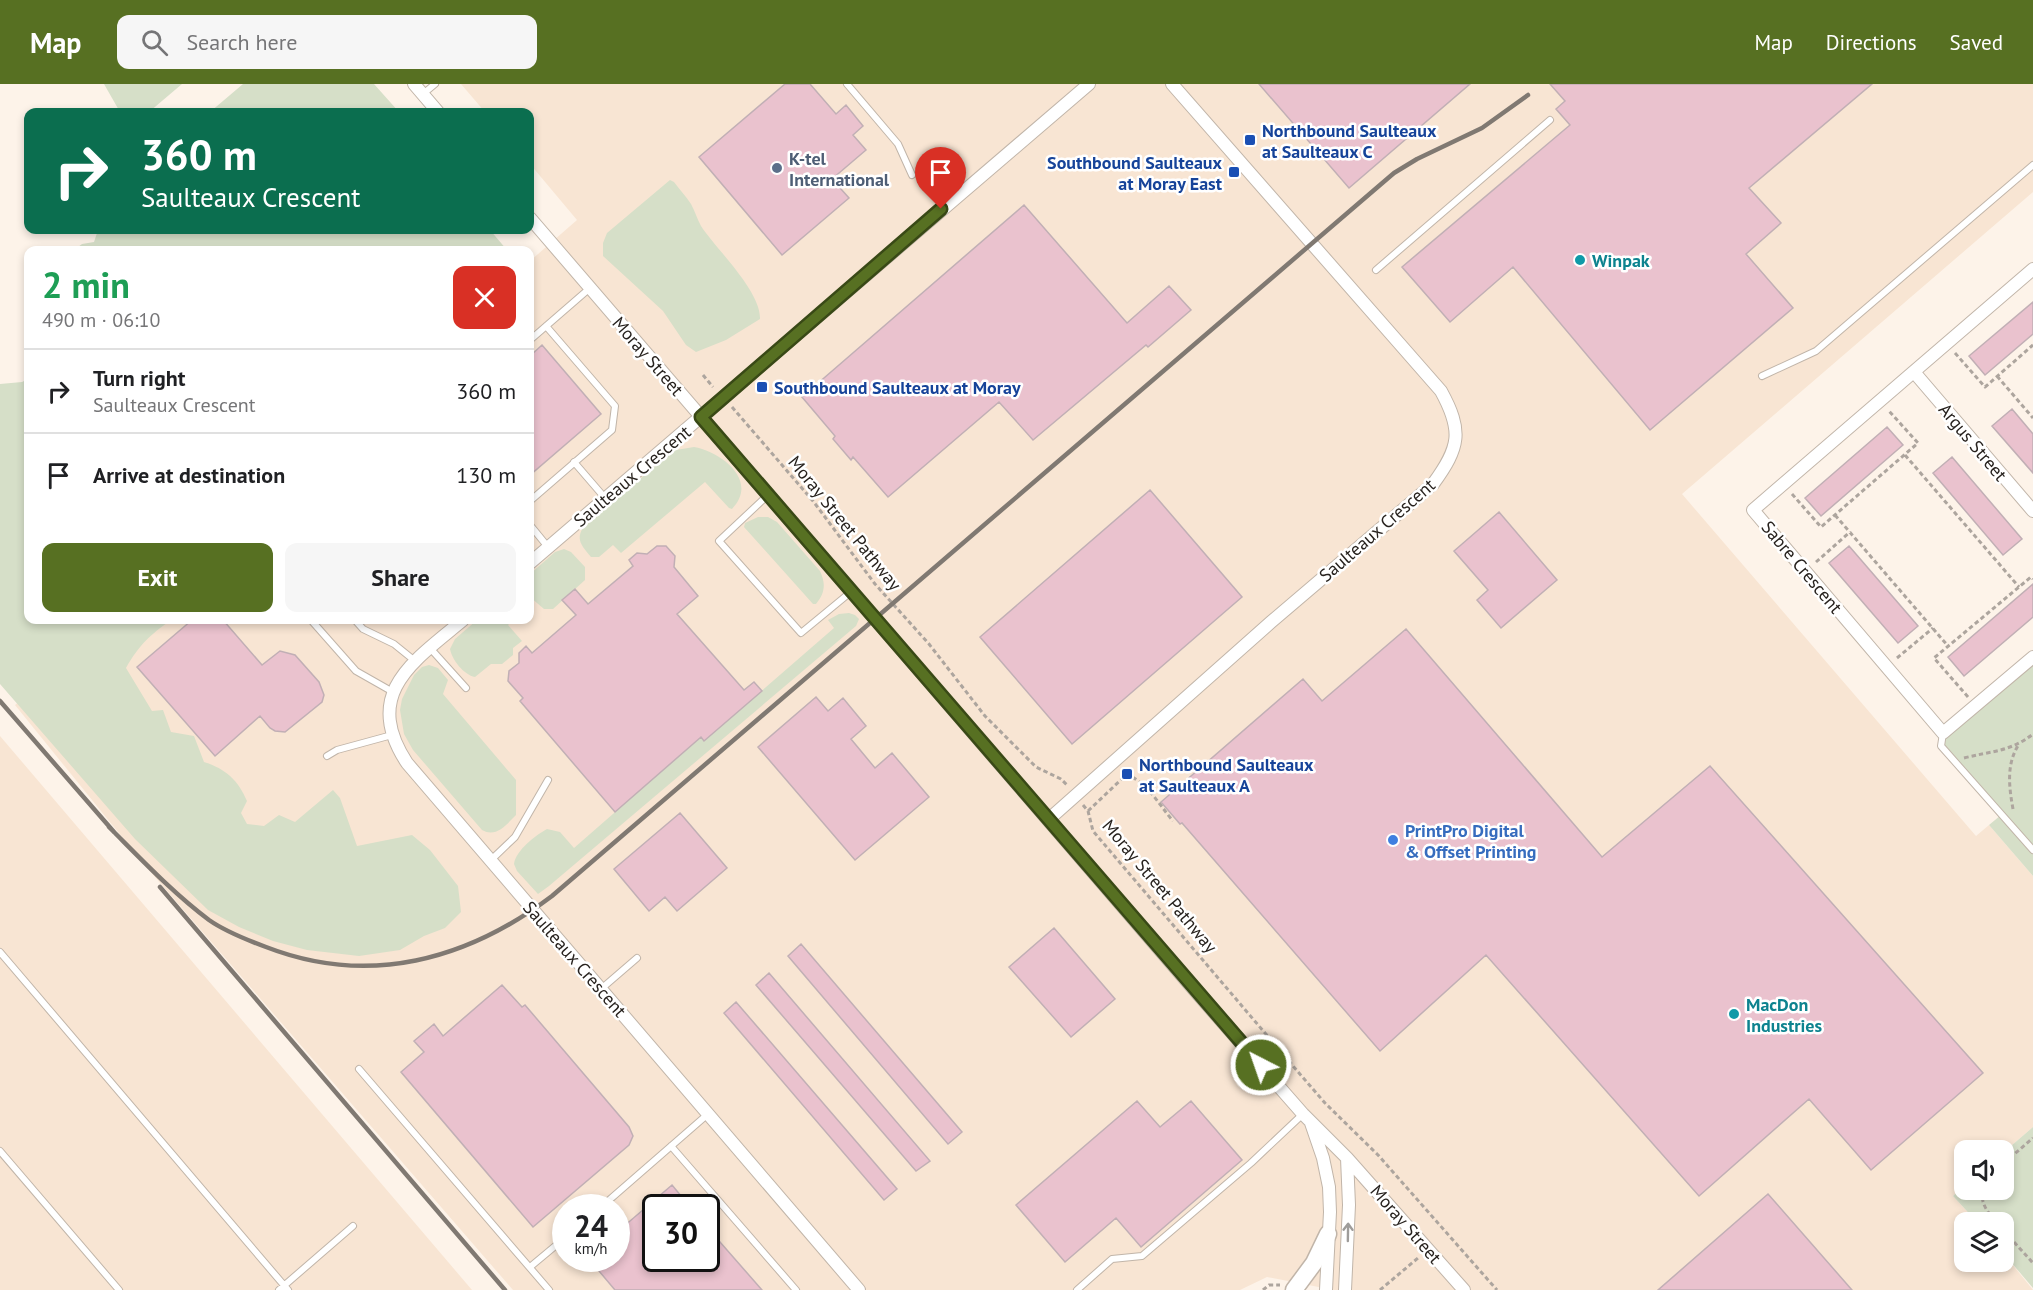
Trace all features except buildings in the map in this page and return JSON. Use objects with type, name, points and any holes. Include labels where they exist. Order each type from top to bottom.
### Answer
[{"type":"street","points":[[414,84],[435,108]]},
{"type":"street","name":"Saulteaux Crescent","points":[[534,559],[1089,84]]},
{"type":"street","name":"Saulteaux Crescent","points":[[1048,820],[1288,607],[1433,484],[1451,457],[1456,443],[1455,424],[1441,391],[1172,84]]},
{"type":"street","name":"Moray Street","points":[[534,223],[1306,1117],[1347,1158],[1464,1290]]},
{"type":"street","name":"Sabre Crescent","points":[[1943,734],[1753,510],[2033,269]]},
{"type":"street","name":"Argus Street","points":[[1914,372],[2033,512]]},
{"type":"street","name":"Saulteaux Crescent","points":[[458,624],[415,661],[401,676],[393,692],[390,706],[392,735],[407,763],[859,1290]]},
{"type":"street","points":[[1943,734],[2033,657]]},
{"type":"street","name":"Moray Street","points":[[1306,1117],[1323,1158],[1329,1187],[1326,1290]]},
{"type":"street","name":"Moray Street","points":[[1345,1290],[1347,1158]]},
{"type":"street","points":[[1294,1290],[1314,1263],[1328,1234]]},
{"type":"lane","points":[[423,94],[435,84]]},
{"type":"lane","points":[[847,84],[898,144],[912,175]]},
{"type":"lane","points":[[1376,270],[1550,120]]},
{"type":"lane","points":[[1762,376],[1816,351],[2033,165]]},
{"type":"lane","points":[[534,336],[590,288]]},
{"type":"lane","points":[[534,497],[612,430],[615,406],[546,326]]},
{"type":"lane","points":[[574,462],[605,498]]},
{"type":"lane","points":[[768,495],[718,541],[801,633],[852,591]]},
{"type":"lane","points":[[534,530],[548,547]]},
{"type":"lane","points":[[315,624],[356,671],[393,692]]},
{"type":"lane","points":[[359,624],[363,629],[394,644],[415,661]]},
{"type":"lane","points":[[430,648],[466,688]]},
{"type":"lane","points":[[1943,734],[1941,746],[2033,850]]},
{"type":"lane","points":[[327,756],[337,750],[392,735]]},
{"type":"lane","points":[[490,860],[515,837],[548,780]]},
{"type":"lane","points":[[0,952],[284,1288],[353,1226]]},
{"type":"lane","points":[[601,989],[637,958]]},
{"type":"lane","points":[[359,1069],[549,1290]]},
{"type":"lane","points":[[616,1194],[708,1114]]},
{"type":"lane","points":[[1077,1290],[1112,1259],[1142,1256],[1306,1117]]},
{"type":"lane","points":[[671,1146],[796,1290]]},
{"type":"lane","points":[[0,1151],[119,1290]]},
{"type":"lane","points":[[530,1267],[552,1249]]},
{"type":"path","points":[[1947,344],[1984,387],[2033,345]]},
{"type":"path","points":[[1997,376],[2033,418]]},
{"type":"path","points":[[1783,484],[1821,527],[1918,443],[1880,401]]},
{"type":"path","name":"Moray Street Pathway","points":[[740,417],[813,501],[875,585],[929,644],[985,716],[1036,767],[1061,779],[1088,811],[1094,831],[1110,851],[1315,1092],[1378,1155],[1497,1290]]},
{"type":"path","points":[[1905,455],[2019,587]]},
{"type":"path","points":[[1835,515],[1948,646]]},
{"type":"path","points":[[1806,571],[1850,532]]},
{"type":"path","points":[[1976,707],[1934,658],[2031,577],[2033,579]]},
{"type":"path","points":[[1887,667],[1933,628]]},
{"type":"path","points":[[1953,760],[2004,751],[2033,734]]},
{"type":"path","points":[[2016,831],[2009,782],[2012,755],[2019,744]]},
{"type":"path","points":[[1088,811],[1127,774],[1142,782],[1173,821]]},
{"type":"path","points":[[2014,1154],[2033,1138]]},
{"type":"path","points":[[1380,1290],[1446,1233]]},
{"type":"path","points":[[2014,1242],[2033,1263]]},
{"type":"path","points":[[1263,1290],[1275,1284],[1280,1284],[1286,1290]]},
{"type":"shaded area","points":[[461,84],[2033,84],[2033,192],[1682,494],[1976,836],[1989,825],[2033,876],[2033,1127],[2014,1143],[2014,1140],[1954,1140],[1953,1196],[1954,1200],[1968,1212],[1954,1212],[1954,1272],[2014,1272],[2014,1266],[2033,1290],[1334,1290],[1267,1277],[1240,1290],[513,1290],[148,869],[15,705],[109,624],[534,624],[534,258],[577,220],[534,169],[534,108],[482,108]]},
{"type":"shaded area","points":[[0,736],[472,1290],[0,1290]]},
{"type":"green space","points":[[104,84],[182,84],[154,108],[118,108]]},
{"type":"green space","points":[[243,84],[374,84],[395,108],[215,108]]},
{"type":"green space","points":[[670,180],[689,201],[701,226],[746,283],[758,308],[760,319],[726,340],[696,352],[686,345],[663,311],[603,256],[603,243],[607,233]]},
{"type":"green space","points":[[97,234],[493,234],[504,246],[79,246],[94,242]]},
{"type":"green space","points":[[24,381],[24,624],[166,624],[146,641],[126,668],[152,711],[163,710],[171,732],[194,736],[204,762],[225,772],[240,787],[247,801],[241,813],[247,824],[264,826],[279,815],[295,822],[333,790],[340,798],[357,846],[412,835],[430,850],[458,886],[461,912],[445,928],[424,936],[400,950],[359,956],[307,950],[273,941],[239,927],[208,910],[135,839],[0,684],[0,384]]},
{"type":"green space","points":[[694,447],[716,455],[734,469],[741,488],[739,499],[732,509],[705,482],[621,553],[613,545],[599,557],[591,557],[580,540],[583,528],[669,454],[676,450]]},
{"type":"green space","points":[[758,517],[768,517],[777,522],[820,571],[824,588],[816,604],[813,604],[744,527],[745,523]]},
{"type":"green space","points":[[564,549],[571,552],[585,567],[585,580],[553,609],[544,609],[534,600],[534,570],[555,552]]},
{"type":"green space","points":[[849,613],[859,619],[856,626],[549,886],[538,894],[517,871],[514,864],[518,853],[532,839],[547,829],[560,832],[574,848],[701,737],[705,740],[834,628],[828,620],[839,614]]},
{"type":"green space","points":[[472,624],[509,624],[522,641],[513,648],[513,655],[502,664],[491,664],[475,677],[467,673],[453,658],[450,649],[455,639]]},
{"type":"green space","points":[[2033,657],[2033,876],[1989,825],[2001,815],[1941,746],[1943,733]]},
{"type":"green space","points":[[429,665],[438,668],[448,680],[443,694],[516,780],[516,815],[496,831],[482,830],[413,750],[404,734],[400,710],[402,699],[414,675],[422,667]]},
{"type":"green space","points":[[2033,1127],[2033,1288],[2014,1266],[2014,1212],[1968,1212],[1957,1200],[2014,1200],[2014,1143]]},
{"type":"railway","points":[[109,827],[170,887],[209,920],[244,939],[304,959],[342,965],[379,965],[416,960],[451,951],[486,937],[520,918],[552,896],[1394,173],[1417,159],[1482,128],[1528,95]]},
{"type":"railway","points":[[0,701],[114,832]]},
{"type":"railway","points":[[160,887],[505,1290]]},
{"type":"place","name":"Northbound Saulteaux at Saulteaux C","points":[[1250,140]]},
{"type":"place","name":"K-tel International","points":[[777,168]]},
{"type":"place","name":"Southbound Saulteaux at Moray East","points":[[1234,172]]},
{"type":"place","name":"Winpak","points":[[1580,260]]},
{"type":"place","name":"Southbound Saulteaux at Moray","points":[[762,387]]},
{"type":"place","name":"Northbound Saulteaux at Saulteaux A","points":[[1127,774]]},
{"type":"place","name":"PrintPro Digital & Offset Printing","points":[[1393,840]]},
{"type":"place","name":"MacDon Industries","points":[[1734,1014]]},
{"type":"route","points":[[941,209],[701,417],[1261,1065]]}]
